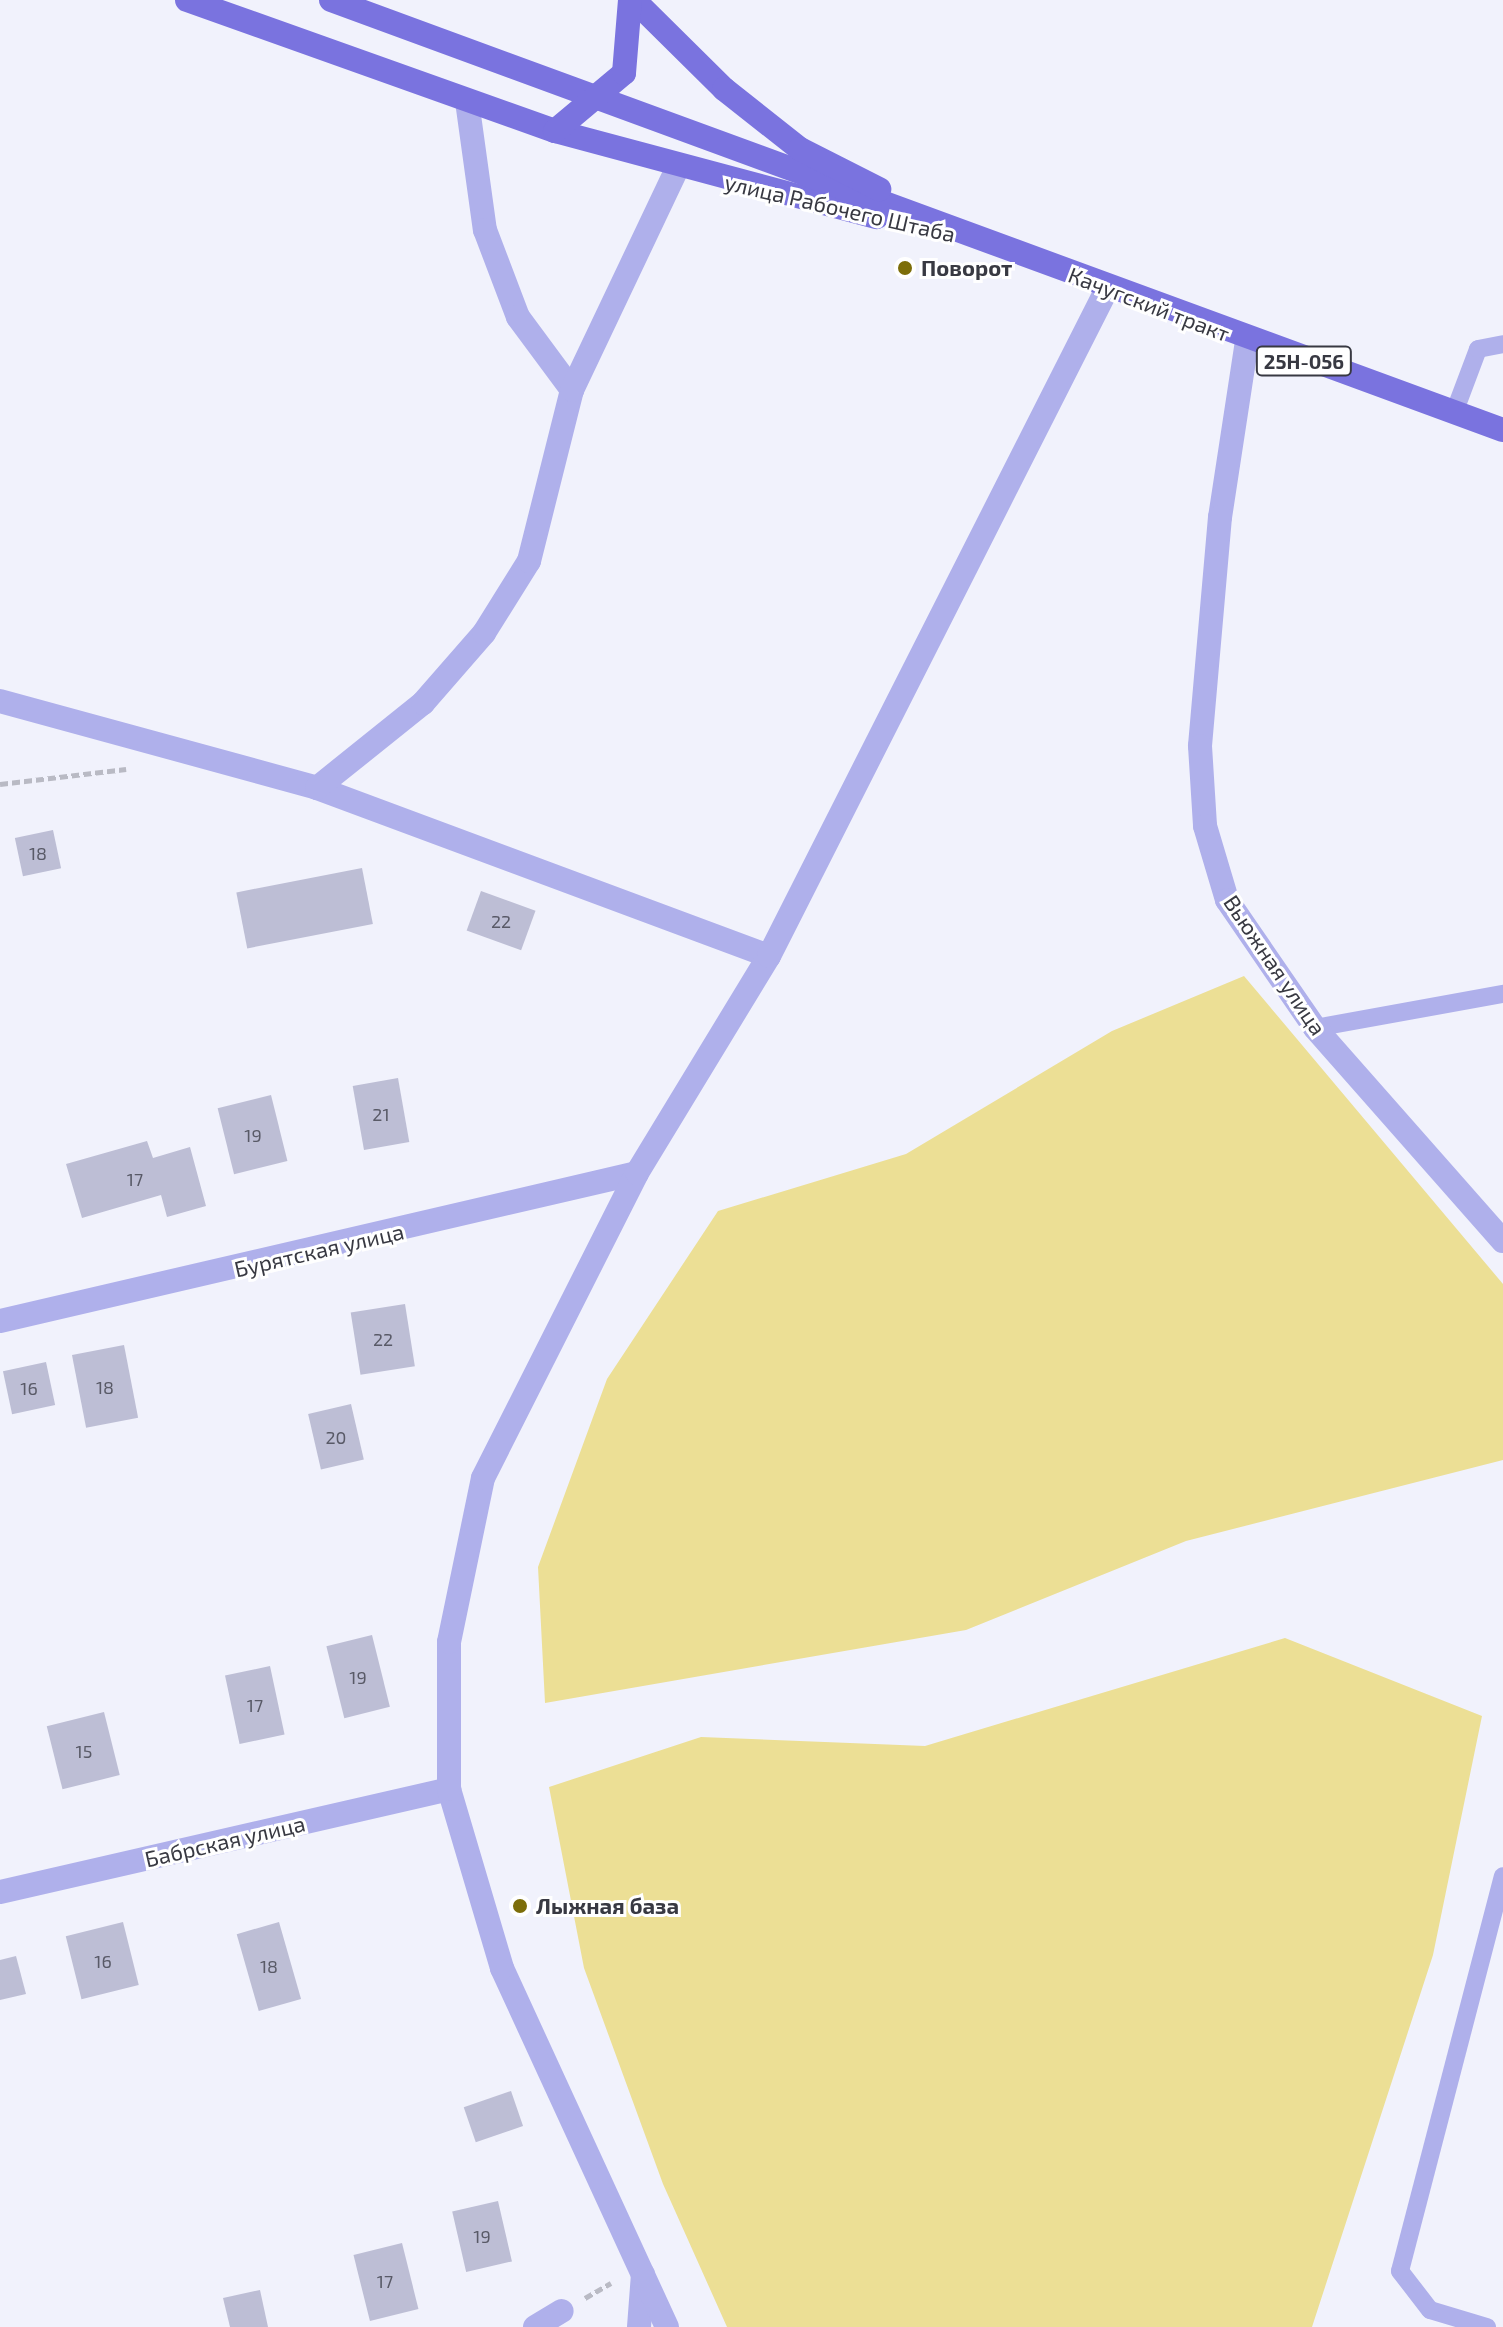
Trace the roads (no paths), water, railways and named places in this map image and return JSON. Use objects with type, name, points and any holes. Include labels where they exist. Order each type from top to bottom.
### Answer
[{"type":"main road","name":"улица Рабочего Штаба","points":[[187,0],[467,101],[677,169],[976,240]]},
{"type":"main road","name":"улица Рабочего Штаба","points":[[331,0],[976,240]]},
{"type":"main road","points":[[555,131],[624,73],[632,0]]},
{"type":"main road","points":[[632,0],[724,89],[800,149],[976,240]]},
{"type":"main road","name":"Качугский тракт","points":[[976,240],[1247,341],[1503,430]]},
{"type":"street","points":[[467,101],[485,230],[518,317],[572,390]]},
{"type":"street","points":[[317,788],[423,703],[484,633],[529,561],[572,390],[677,169]]},
{"type":"street","points":[[667,2327],[643,2264],[502,1968],[449,1789],[449,1642],[483,1478],[637,1173],[769,956],[1108,287]]},
{"type":"street","name":"Вьюжная улица","points":[[1247,341],[1220,517],[1200,746],[1205,826],[1227,900],[1315,1028],[1503,1241]]},
{"type":"street","points":[[0,701],[317,788],[769,956]]},
{"type":"street","name":"Бурятская улица","points":[[0,1321],[637,1173]]},
{"type":"street","name":"Бабрская улица","points":[[0,1892],[449,1789]]},
{"type":"street","points":[[639,2327],[643,2264]]},
{"type":"street","points":[[535,2327],[562,2311]]},
{"type":"lane","points":[[1454,413],[1478,349],[1503,344]]},
{"type":"lane","points":[[1315,1028],[1503,994]]},
{"type":"lane","points":[[1487,2327],[1430,2310],[1400,2271],[1503,1876]]},
{"type":"place","name":"Поворот","points":[[905,268]]},
{"type":"place","name":"Лыжная база","points":[[520,1906]]}]
